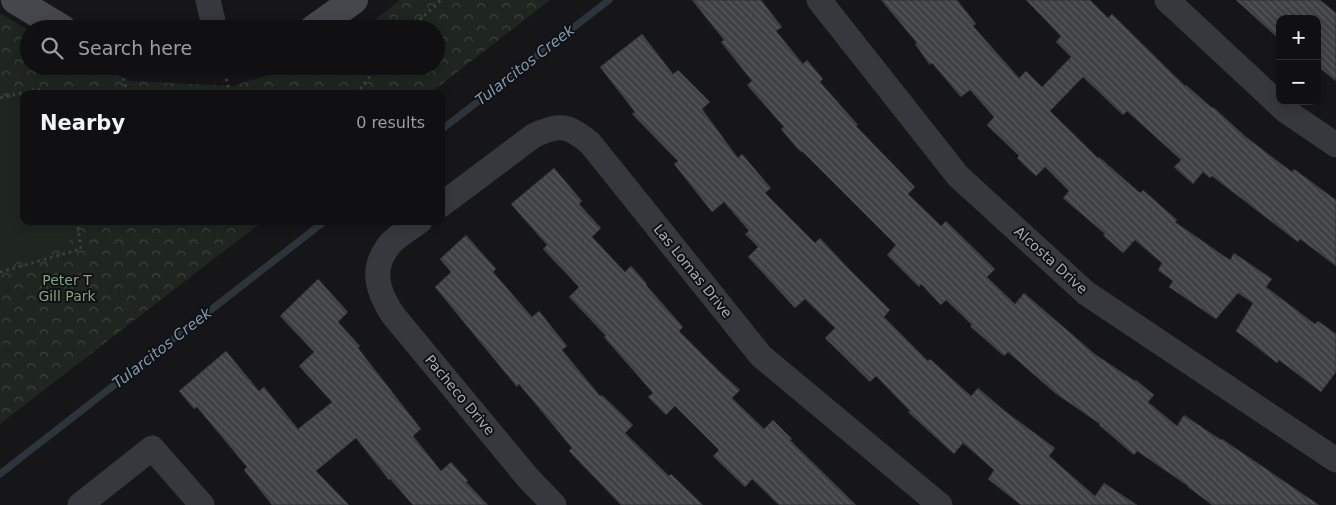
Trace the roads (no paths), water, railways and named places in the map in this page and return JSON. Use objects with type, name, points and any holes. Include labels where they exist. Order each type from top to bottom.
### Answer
[{"type":"street","points":[[15,0],[48,20]]},
{"type":"street","points":[[208,0],[212,20]]},
{"type":"street","points":[[326,20],[354,0]]},
{"type":"street","name":"Alcosta Drive","points":[[819,0],[958,176],[1086,293],[1336,460]]},
{"type":"street","points":[[1167,0],[1286,111],[1336,145]]},
{"type":"street","name":"Las Lomas Drive","points":[[445,202],[540,132],[562,126],[576,132],[590,143],[761,356],[940,505]]},
{"type":"street","name":"Pacheco Drive","points":[[415,225],[387,246],[379,262],[376,278],[383,300],[393,315],[528,478],[554,505]]},
{"type":"street","points":[[80,505],[152,448],[202,505]]},
{"type":"waterway","name":"Tularcitos Creek","points":[[445,127],[609,0]]},
{"type":"waterway","name":"Tularcitos Creek","points":[[0,474],[320,225]]},
{"type":"park label","name":"Peter T Gill Park","points":[[67,288]]}]
